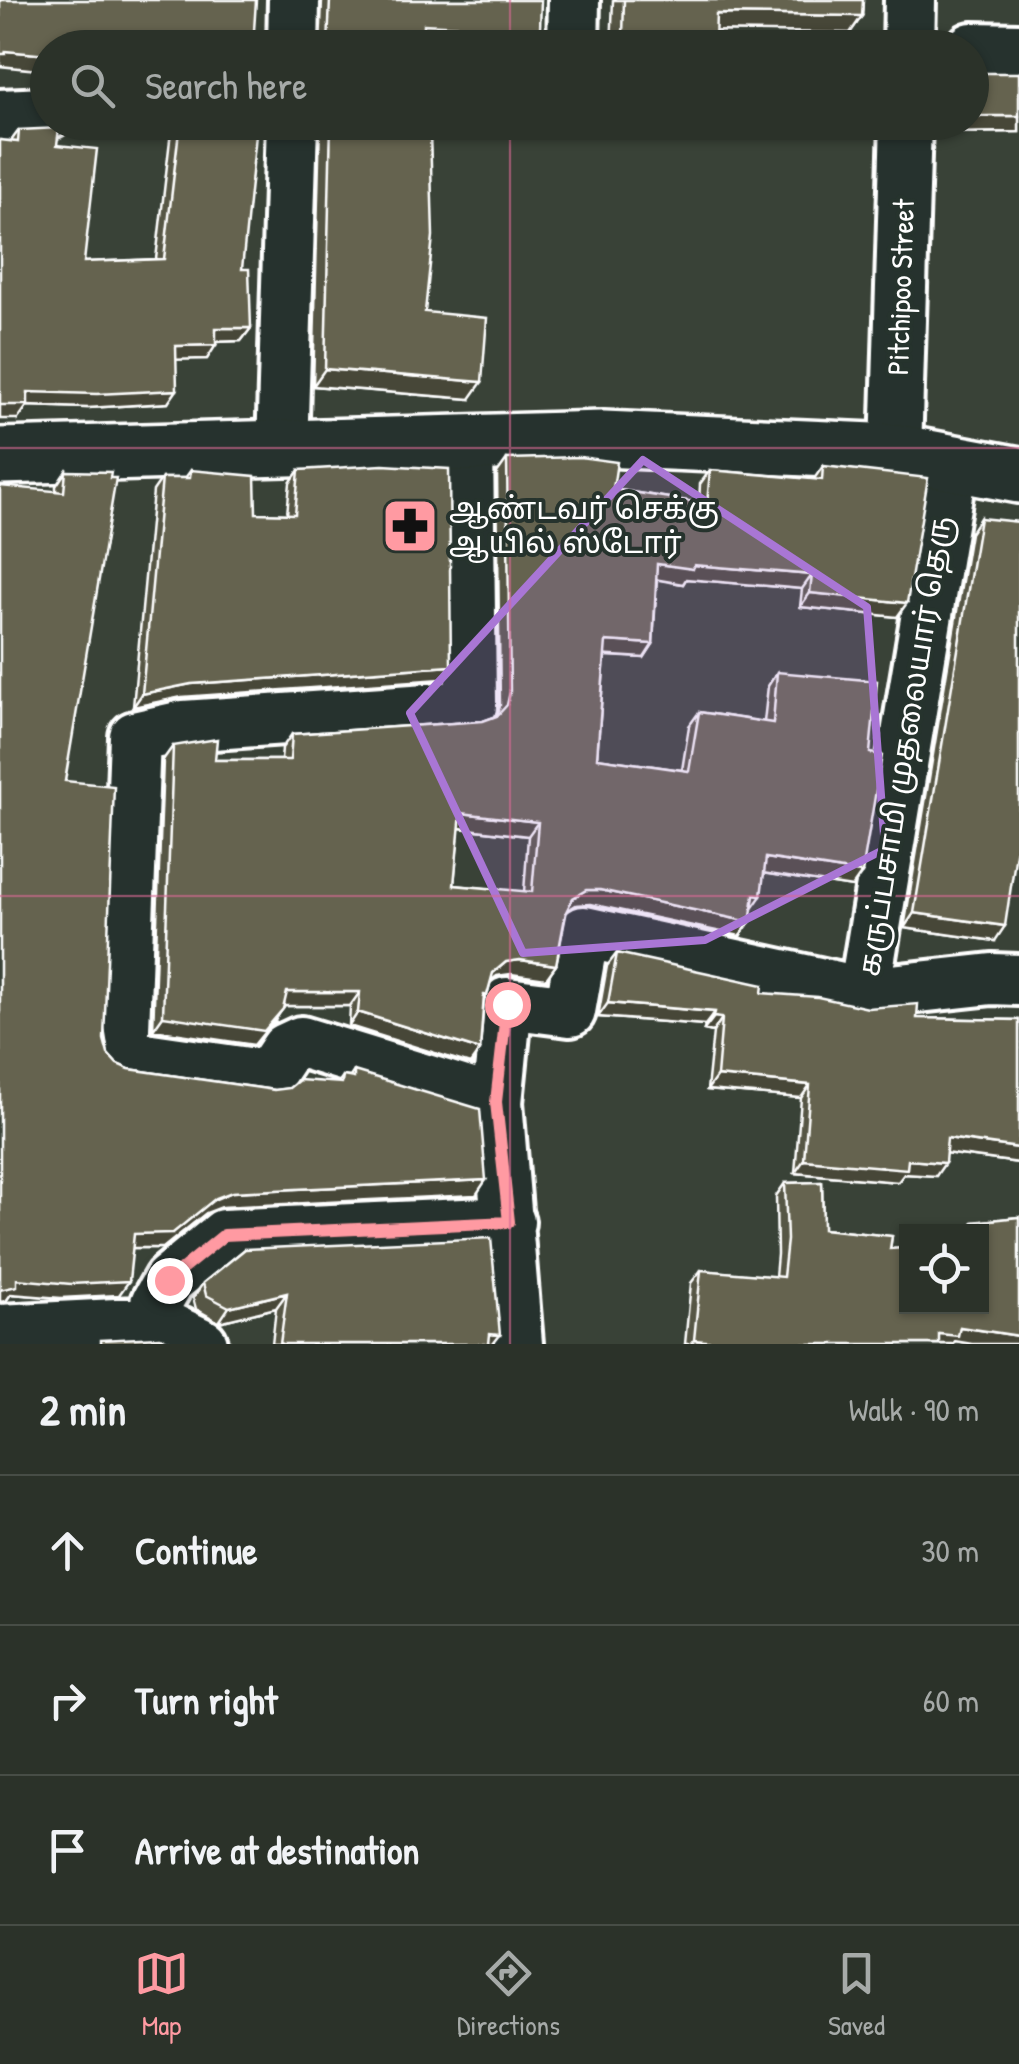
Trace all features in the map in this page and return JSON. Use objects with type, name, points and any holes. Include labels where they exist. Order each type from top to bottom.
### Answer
[{"type":"main road","points":[[0,456],[603,439],[896,452],[1019,475]]},
{"type":"street","points":[[294,0],[294,30]]},
{"type":"street","points":[[573,30],[574,0]]},
{"type":"street","points":[[908,30],[910,0]]},
{"type":"street","points":[[989,48],[1019,49]]},
{"type":"street","points":[[0,115],[30,114]]},
{"type":"street","points":[[282,450],[291,140]]},
{"type":"street","name":"Pitchipoo Street","points":[[896,452],[905,140]]},
{"type":"street","points":[[468,444],[471,706],[184,726],[135,736],[123,1055],[268,1076],[286,1049],[302,1042],[496,1102]]},
{"type":"street","name":"கருப்பசாமி முதலையார் தெரு","points":[[952,464],[864,993],[992,979],[1019,980]]},
{"type":"street","points":[[517,1344],[496,1102],[507,1004],[570,1011],[584,932],[864,993]]},
{"type":"street","points":[[156,1322],[156,1303],[169,1280],[224,1235],[509,1222]]},
{"type":"street","points":[[0,1330],[156,1322],[202,1344]]},
{"type":"highlighted area","points":[[643,460],[867,607],[885,849],[705,940],[523,953],[410,713]]},
{"type":"building","points":[[0,0],[256,0],[254,30],[30,30],[30,53],[0,54]]},
{"type":"building","points":[[330,0],[541,0],[540,30],[424,24],[424,30],[329,30]]},
{"type":"building","points":[[624,0],[863,0],[862,16],[716,14],[715,30],[623,30]]},
{"type":"building","points":[[989,73],[1019,73],[1019,116],[989,116]]},
{"type":"building","points":[[30,129],[30,140],[58,140],[57,145],[97,149],[84,262],[164,259],[178,140],[255,140],[242,269],[249,269],[251,328],[216,328],[216,345],[176,346],[177,390],[28,392],[28,405],[0,405],[0,140],[18,142],[19,130]]},
{"type":"building","points":[[331,140],[430,140],[433,236],[425,312],[487,318],[482,382],[325,369]]},
{"type":"building","points":[[580,457],[617,462],[613,489],[707,504],[710,470],[822,480],[823,466],[928,478],[907,603],[810,593],[812,575],[657,564],[653,644],[606,641],[597,758],[689,771],[699,712],[773,723],[777,672],[877,681],[870,753],[882,755],[862,873],[766,858],[761,896],[754,895],[750,922],[586,890],[573,898],[566,912],[556,965],[520,960],[506,962],[493,973],[484,995],[480,1050],[358,1012],[360,992],[287,992],[283,1009],[264,1031],[163,1016],[173,746],[217,739],[215,760],[290,760],[292,734],[483,721],[497,716],[507,705],[510,692],[507,459]],"holes":[[[461,813],[538,822],[532,892],[454,885]]]},
{"type":"building","points":[[383,465],[449,469],[451,666],[191,684],[142,694],[162,478],[190,478],[191,470],[255,476],[256,513],[295,514],[299,470]]},
{"type":"building","points":[[66,471],[111,472],[110,478],[116,478],[65,781],[114,786],[104,1039],[108,1054],[129,1069],[274,1090],[289,1088],[299,1080],[342,1083],[343,1076],[354,1078],[354,1071],[480,1109],[486,1180],[232,1192],[216,1198],[173,1233],[134,1234],[129,1281],[71,1284],[17,1279],[17,1286],[0,1290],[0,486],[64,492]]},
{"type":"building","points":[[980,518],[1019,522],[1019,833],[1005,926],[914,913]]},
{"type":"building","points":[[617,953],[763,985],[762,993],[818,997],[868,1008],[918,1004],[917,1018],[1019,1020],[1019,1148],[947,1138],[945,1163],[908,1160],[907,1169],[804,1160],[810,1085],[717,1076],[722,1018],[714,1017],[715,1012],[608,1003]]},
{"type":"building","points":[[822,1182],[823,1229],[892,1236],[890,1249],[899,1248],[899,1314],[989,1314],[989,1224],[973,1222],[1019,1217],[1019,1336],[960,1327],[958,1336],[939,1334],[939,1344],[738,1344],[694,1340],[701,1270],[783,1277],[787,1240],[785,1183]]},
{"type":"building","points":[[491,1238],[500,1335],[490,1334],[489,1344],[280,1344],[287,1293],[229,1307],[206,1295],[203,1283],[245,1249]]},
{"type":"building","points":[[160,1337],[176,1344],[101,1344],[101,1340]]},
{"type":"place","name":"ஆண்டவர் செக்கு ஆயில் ஸ்டோர்","points":[[410,526]]},
{"type":"route","points":[[169,1280],[224,1235],[509,1222],[496,1102],[507,1004]]}]
